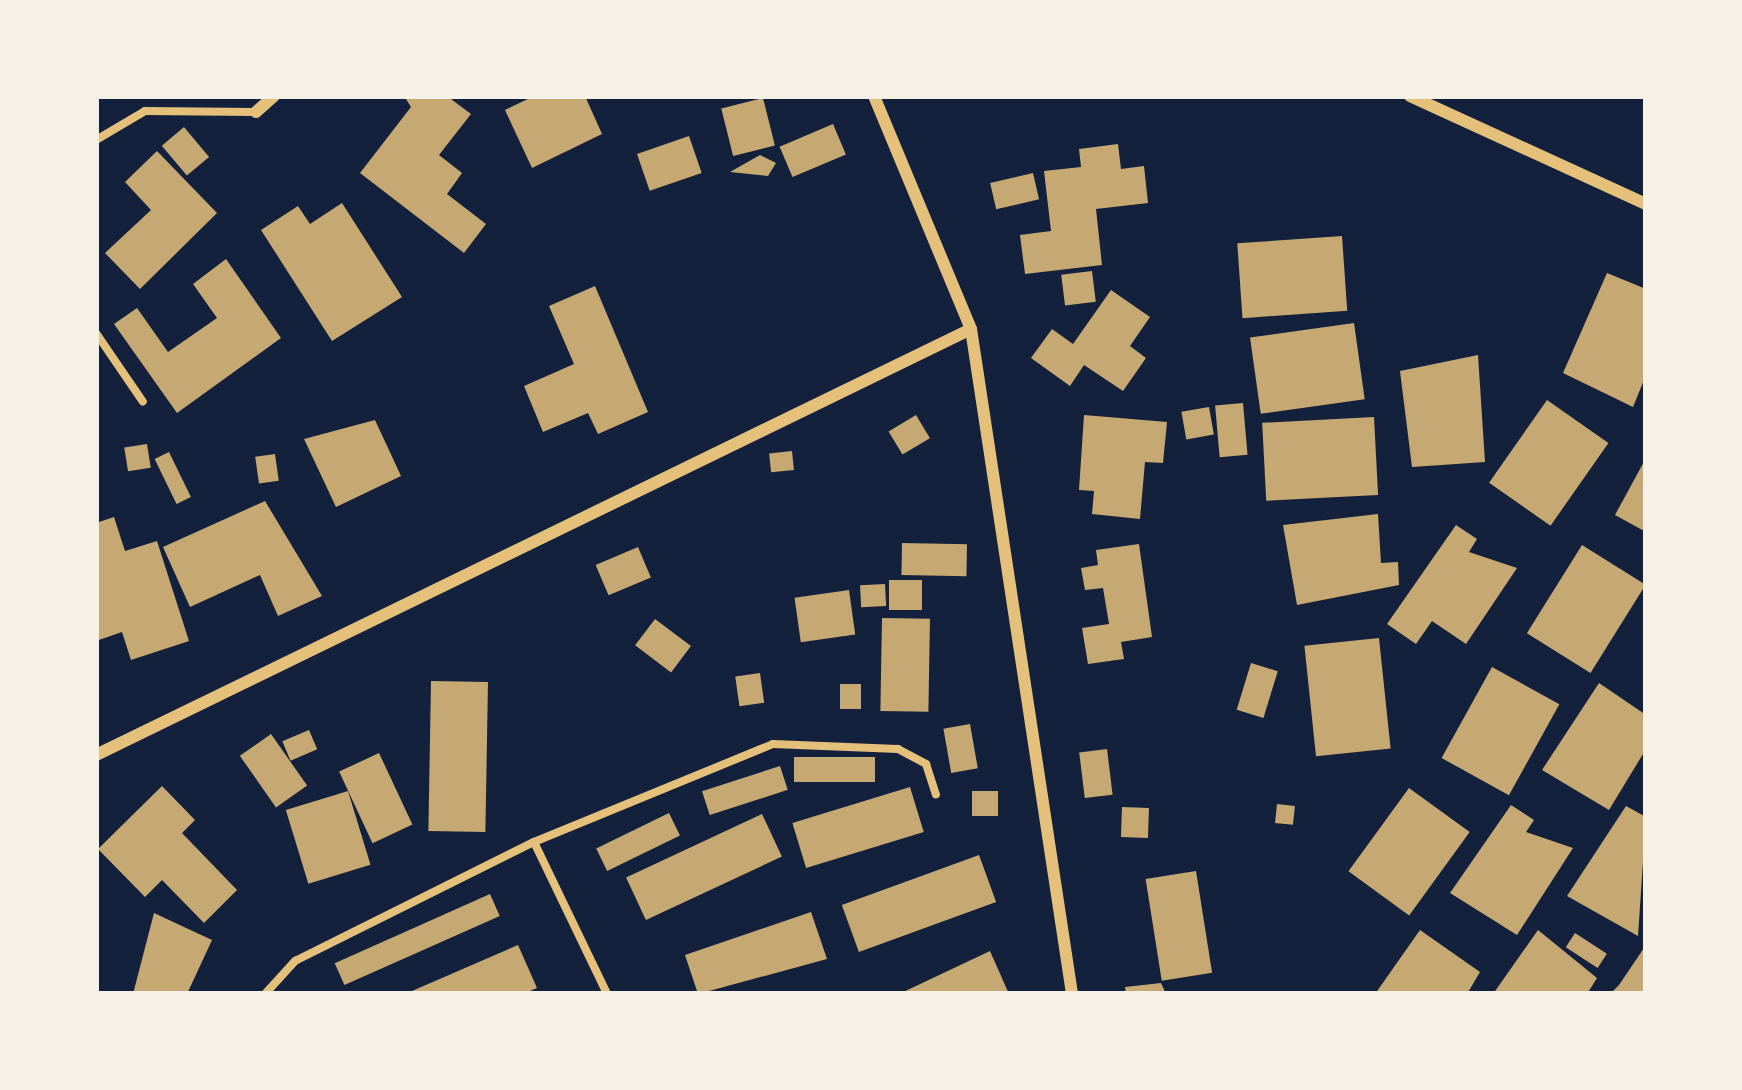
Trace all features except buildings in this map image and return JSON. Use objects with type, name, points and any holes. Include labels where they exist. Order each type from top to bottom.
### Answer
[{"type":"street","points":[[256,112],[274,96]]},
{"type":"street","points":[[874,96],[971,329],[1072,994]]},
{"type":"street","points":[[1410,96],[1646,204]]},
{"type":"street","points":[[96,755],[971,329]]},
{"type":"lane","points":[[96,140],[145,111],[256,112]]},
{"type":"lane","points":[[96,333],[142,402]]},
{"type":"lane","points":[[265,994],[295,961],[534,842],[801,739],[916,755],[936,794]]},
{"type":"lane","points":[[534,842],[607,994]]}]
